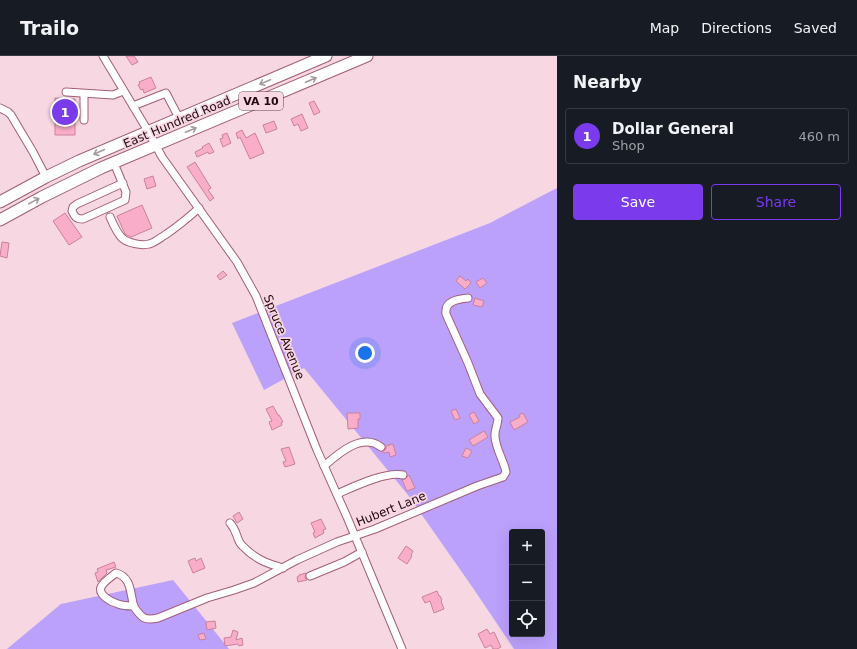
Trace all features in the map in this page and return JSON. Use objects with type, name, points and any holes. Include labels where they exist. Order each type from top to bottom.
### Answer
[{"type":"highway","name":"East Hundred Road","points":[[0,202],[46,177],[86,158],[326,56]]},
{"type":"highway","name":"East Hundred Road","points":[[0,220],[42,197],[101,168],[367,56]]},
{"type":"street","name":"Spruce Avenue","points":[[103,56],[162,157],[237,262],[256,296],[324,466],[362,552],[402,649]]},
{"type":"street","points":[[66,92],[113,95],[123,91]]},
{"type":"street","points":[[133,106],[166,93],[179,118]]},
{"type":"street","points":[[84,94],[84,120]]},
{"type":"street","points":[[0,108],[11,115],[46,177]]},
{"type":"street","points":[[114,163],[123,183],[126,192],[125,200],[83,219],[75,218],[72,212],[73,207],[77,204],[123,183]]},
{"type":"street","points":[[110,217],[118,233],[128,242],[148,245],[174,228],[199,208]]},
{"type":"street","name":"Hubert Lane","points":[[134,606],[143,618],[151,620],[158,618],[207,598],[254,583],[337,542],[375,529],[470,489],[503,477],[506,472],[495,442],[494,435],[498,418],[480,394],[445,310],[446,306],[458,299],[468,298]]},
{"type":"street","points":[[324,466],[341,452],[358,444],[370,442],[381,447]]},
{"type":"street","points":[[337,494],[364,482],[390,475],[403,475]]},
{"type":"street","points":[[230,524],[236,532],[238,540],[241,544],[255,556],[265,563],[283,568]]},
{"type":"street","points":[[310,576],[344,562],[362,552]]},
{"type":"street","points":[[116,573],[123,576],[129,583],[134,606],[124,606],[105,598],[101,592],[101,587],[116,573]]},
{"type":"shaded area","points":[[557,188],[557,649],[514,649],[408,495],[304,368],[264,390],[232,323],[490,223]]},
{"type":"shaded area","points":[[173,580],[229,649],[7,649],[61,604]]},
{"type":"building","points":[[126,56],[134,56],[138,62],[132,65]]},
{"type":"building","points":[[151,77],[156,88],[144,93],[143,89],[141,90],[138,85],[140,84],[139,82]]},
{"type":"building","points":[[55,98],[75,99],[75,135],[55,135]]},
{"type":"building","points":[[314,101],[320,112],[314,115],[309,103]]},
{"type":"building","points":[[302,114],[308,128],[301,131],[298,124],[294,126],[291,119]]},
{"type":"building","points":[[274,121],[277,129],[266,133],[263,125]]},
{"type":"building","points":[[242,130],[246,138],[255,133],[264,153],[250,159],[240,137],[238,139],[236,133]]},
{"type":"building","points":[[227,133],[231,143],[223,147],[220,139],[223,138],[222,135]]},
{"type":"building","points":[[209,143],[214,152],[209,154],[208,152],[197,157],[195,152]]},
{"type":"building","points":[[195,162],[211,188],[208,190],[214,198],[210,201],[187,167]]},
{"type":"building","points":[[153,176],[156,186],[147,189],[144,179]]},
{"type":"building","points":[[142,205],[152,228],[131,237],[125,234],[117,216]]},
{"type":"building","points":[[65,213],[82,237],[69,245],[53,221]]},
{"type":"building","points":[[2,242],[9,243],[7,258],[0,256]]},
{"type":"building","points":[[223,271],[227,275],[220,280],[217,276]]},
{"type":"building","points":[[460,276],[466,281],[468,279],[471,283],[465,289],[456,281]]},
{"type":"building","points":[[483,278],[487,283],[480,288],[476,282]]},
{"type":"building","points":[[475,298],[484,301],[482,307],[473,305]]},
{"type":"building","points":[[273,406],[283,422],[281,423],[282,425],[272,430],[269,422],[272,421],[266,409]]},
{"type":"building","points":[[456,409],[460,418],[455,420],[451,411]]},
{"type":"building","points":[[474,412],[479,421],[474,424],[469,415]]},
{"type":"building","points":[[347,413],[360,413],[358,428],[348,429]]},
{"type":"building","points":[[523,413],[528,422],[514,430],[510,422],[520,417],[519,415]]},
{"type":"building","points":[[484,431],[488,437],[473,446],[469,440]]},
{"type":"building","points":[[393,444],[396,455],[390,457],[389,452],[382,452],[386,449],[386,446]]},
{"type":"building","points":[[289,447],[295,464],[285,467],[283,462],[286,461],[281,449]]},
{"type":"building","points":[[466,448],[472,451],[468,458],[462,456]]},
{"type":"building","points":[[409,475],[415,488],[407,491],[402,480]]},
{"type":"building","points":[[239,512],[243,519],[237,523],[233,516]]},
{"type":"building","points":[[321,519],[326,529],[323,530],[324,533],[315,538],[313,533],[315,532],[311,523]]},
{"type":"building","points":[[406,546],[413,551],[407,564],[398,558]]},
{"type":"building","points":[[195,558],[196,561],[201,558],[205,568],[193,573],[188,561]]},
{"type":"building","points":[[114,562],[116,567],[106,570],[107,573],[98,582],[95,573],[98,572],[97,569]]},
{"type":"building","points":[[306,573],[305,578],[307,580],[298,582],[297,577]]},
{"type":"building","points":[[437,591],[442,600],[444,609],[434,613],[430,601],[425,603],[422,597]]},
{"type":"building","points":[[215,621],[216,628],[207,630],[206,622]]},
{"type":"building","points":[[487,629],[490,634],[494,632],[501,647],[493,649],[491,645],[485,648],[478,634]]},
{"type":"building","points":[[233,630],[238,632],[236,640],[242,638],[243,645],[239,646],[238,644],[225,646],[224,638],[231,637]]},
{"type":"building","points":[[204,633],[206,639],[200,640],[198,635]]},
{"type":"place","name":"Dollar General","points":[[65,112]]}]
